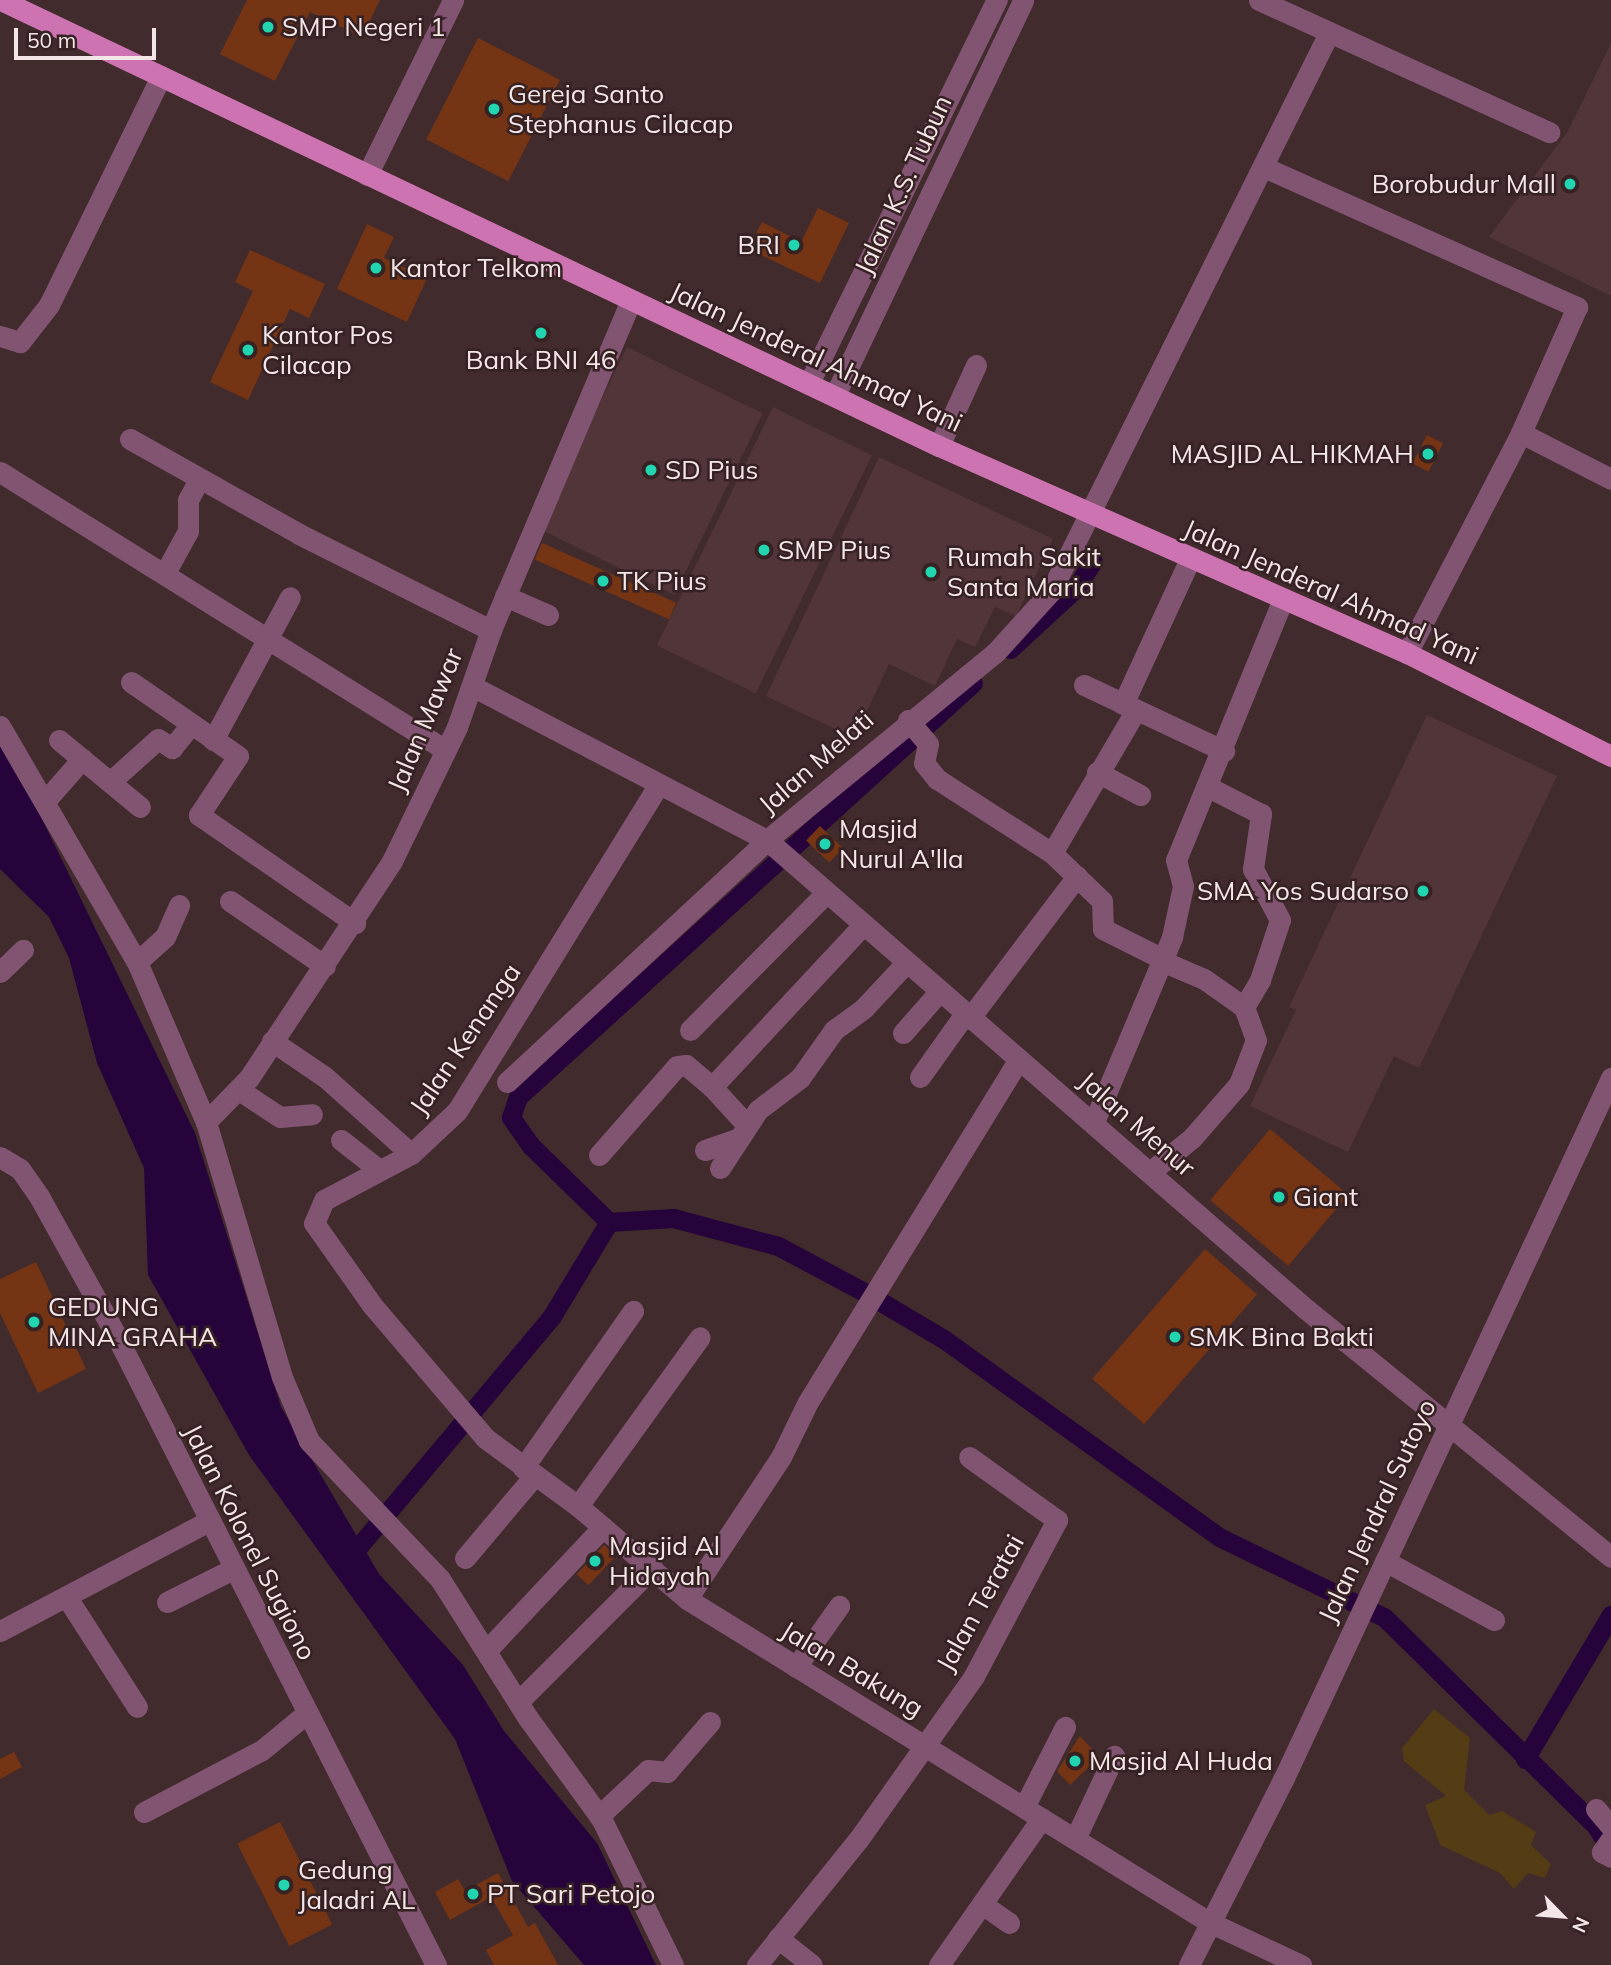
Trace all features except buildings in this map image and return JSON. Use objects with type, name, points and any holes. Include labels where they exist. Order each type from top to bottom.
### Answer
[{"type":"main road","name":"Jalan Jenderal Ahmad Yani","points":[[1,0],[630,302],[835,395],[939,446],[1282,602],[1407,653],[1611,756]]},
{"type":"street","points":[[367,175],[453,0]]},
{"type":"street","name":"Jalan K.S. Tubun","points":[[835,395],[931,167],[997,0]]},
{"type":"street","name":"Jalan K.S. Tubun","points":[[809,383],[1023,0]]},
{"type":"street","points":[[1259,0],[1328,35],[1549,132]]},
{"type":"street","name":"Jalan Melati","points":[[472,687],[770,842],[918,732],[1019,630],[1051,591],[1266,168],[1328,35]]},
{"type":"street","points":[[1,338],[20,342],[48,305],[161,76]]},
{"type":"street","points":[[1266,168],[1577,307],[1521,433],[1407,653]]},
{"type":"street","name":"Jalan Mawar","points":[[206,1122],[239,1090],[355,923],[397,852],[472,687],[491,630],[630,302]]},
{"type":"street","points":[[939,446],[976,365]]},
{"type":"street","points":[[1521,433],[1611,479]]},
{"type":"street","points":[[130,439],[199,479],[491,630]]},
{"type":"street","points":[[0,472],[270,636],[444,749]]},
{"type":"street","points":[[165,573],[188,531],[188,500],[199,479]]},
{"type":"street","points":[[1052,853],[1129,707],[1190,559]]},
{"type":"street","points":[[505,596],[548,615]]},
{"type":"street","points":[[213,740],[290,597]]},
{"type":"street","points":[[1094,1122],[1162,960],[1182,895],[1176,860],[1224,751],[1282,602]]},
{"type":"street","points":[[131,682],[238,758],[199,815],[355,923]]},
{"type":"street","points":[[1084,685],[1224,751]]},
{"type":"street","points":[[0,726],[46,800],[137,962],[206,1122],[292,1407],[309,1441],[414,1545],[518,1702],[598,1816],[673,1965]]},
{"type":"street","points":[[110,782],[158,739],[172,748],[190,726]]},
{"type":"street","points":[[918,732],[924,763],[937,779],[1052,853],[1102,901],[1104,929],[1203,978],[1244,1007],[1256,1040],[1240,1084],[1192,1138],[1150,1172]]},
{"type":"street","points":[[59,740],[140,807]]},
{"type":"street","points":[[46,800],[82,759]]},
{"type":"street","points":[[1097,772],[1140,795]]},
{"type":"street","name":"Jalan Kenanga","points":[[457,1409],[341,1266],[314,1223],[324,1200],[378,1169],[411,1154],[457,1111],[659,784]]},
{"type":"street","points":[[1208,787],[1261,814],[1253,869],[1280,916],[1265,969],[1244,1007]]},
{"type":"street","points":[[507,1082],[770,842]]},
{"type":"street","name":"Jalan Menur","points":[[770,842],[938,993],[1094,1122],[1446,1427],[1611,1557]]},
{"type":"street","points":[[920,1077],[1077,876]]},
{"type":"street","points":[[690,1030],[825,894]]},
{"type":"street","points":[[230,901],[325,966]]},
{"type":"street","points":[[137,962],[165,937],[179,905]]},
{"type":"street","points":[[712,1087],[862,926]]},
{"type":"street","points":[[0,972],[23,950]]},
{"type":"street","points":[[720,1168],[743,1131],[773,1095],[800,1078],[834,1030],[864,1008],[906,963]]},
{"type":"street","points":[[903,1033],[938,993]]},
{"type":"street","points":[[272,1041],[326,1077],[411,1154]]},
{"type":"street","points":[[687,1599],[781,1457],[808,1402],[862,1320],[1018,1060]]},
{"type":"street","points":[[598,1155],[677,1066],[686,1065],[712,1087],[743,1131]]},
{"type":"street","name":"Jalan Jendral Sutoyo","points":[[1189,1965],[1364,1608],[1446,1427],[1611,1078]]},
{"type":"street","points":[[239,1090],[280,1117],[312,1114]]},
{"type":"street","points":[[705,1150],[743,1131]]},
{"type":"street","points":[[341,1140],[378,1169]]},
{"type":"street","name":"Jalan Kolonel Sugiono","points":[[0,1157],[20,1169],[40,1198],[118,1339],[231,1570],[436,1965]]},
{"type":"street","points":[[466,1558],[529,1472],[633,1311]]},
{"type":"street","points":[[578,1506],[701,1337]]},
{"type":"street","name":"Jalan Bakung","points":[[457,1409],[485,1438],[578,1506],[687,1599],[1209,1922],[1301,1965]]},
{"type":"street","name":"Jalan Teratai","points":[[757,1965],[927,1746],[974,1676],[1057,1520],[969,1457]]},
{"type":"street","points":[[0,1631],[68,1599],[207,1522]]},
{"type":"street","points":[[486,1650],[603,1527]]},
{"type":"street","points":[[1385,1561],[1494,1620]]},
{"type":"street","points":[[518,1702],[652,1568]]},
{"type":"street","points":[[167,1602],[231,1570]]},
{"type":"street","points":[[68,1599],[137,1707]]},
{"type":"street","points":[[796,1667],[839,1606]]},
{"type":"street","points":[[144,1812],[262,1750],[307,1713]]},
{"type":"street","points":[[598,1816],[648,1770],[667,1772],[710,1723]]},
{"type":"street","points":[[939,1965],[982,1904],[1033,1813],[1065,1727]]},
{"type":"street","points":[[1075,1839],[1114,1756]]},
{"type":"street","points":[[1597,1809],[1610,1842]]},
{"type":"street","points":[[982,1904],[1009,1923]]},
{"type":"street","points":[[778,1938],[812,1965]]},
{"type":"shaded area","name":"Borobudur Mall","points":[[1611,43],[1611,296],[1489,237],[1568,131]]},
{"type":"shaded area","name":"SD Pius","points":[[627,347],[763,413],[674,595],[538,529]]},
{"type":"shaded area","name":"SMP Pius","points":[[773,407],[872,455],[756,693],[657,645]]},
{"type":"shaded area","name":"Rumah Sakit Santa Maria","points":[[879,457],[1053,539],[1016,616],[995,607],[975,647],[957,639],[935,686],[889,664],[854,738],[766,696]]},
{"type":"shaded area","name":"SMA Yos Sudarso","points":[[1427,715],[1557,776],[1419,1068],[1394,1056],[1348,1152],[1250,1106],[1296,1010],[1289,1007]]},
{"type":"shaded area","points":[[0,733],[195,1133],[281,1407],[379,1574],[463,1665],[504,1731],[597,1843],[656,1965],[584,1965],[512,1881],[455,1739],[249,1455],[148,1275],[144,1168],[97,1063],[69,958],[49,917],[0,869]]},
{"type":"shaded area","points":[[1434,1709],[1470,1738],[1464,1790],[1489,1815],[1502,1811],[1536,1832],[1531,1845],[1551,1864],[1545,1878],[1528,1873],[1514,1889],[1500,1873],[1440,1845],[1425,1805],[1446,1796],[1404,1761],[1402,1748]]},
{"type":"waterway","points":[[1010,649],[1075,589],[1093,561]]},
{"type":"waterway","points":[[609,1222],[531,1146],[511,1117],[518,1097],[973,683]]},
{"type":"waterway","points":[[350,1557],[552,1316],[609,1222],[673,1218],[778,1246],[866,1293],[945,1340],[1219,1537],[1384,1617],[1596,1826],[1611,1850]]},
{"type":"waterway","points":[[1525,1759],[1611,1615]]},
{"type":"place","name":"SMP Negeri 1","points":[[268,27]]},
{"type":"place","name":"Gereja Santo Stephanus Cilacap","points":[[494,109]]},
{"type":"place","name":"Borobudur Mall","points":[[1570,184]]},
{"type":"place","name":"BRI","points":[[794,245]]},
{"type":"place","name":"Kantor Telkom","points":[[376,268]]},
{"type":"place","name":"Bank BNI 46","points":[[541,333]]},
{"type":"place","name":"Kantor Pos Cilacap","points":[[248,350]]},
{"type":"place","name":"MASJID AL HIKMAH","points":[[1428,454]]},
{"type":"place","name":"SD Pius","points":[[651,470]]},
{"type":"place","name":"SMP Pius","points":[[764,550]]},
{"type":"place","name":"Rumah Sakit Santa Maria","points":[[931,572]]},
{"type":"place","name":"TK Pius","points":[[603,581]]},
{"type":"place","name":"Masjid Nurul A'lla","points":[[825,844]]},
{"type":"place","name":"SMA Yos Sudarso","points":[[1423,891]]},
{"type":"place","name":"Giant","points":[[1279,1197]]},
{"type":"place","name":"GEDUNG MINA GRAHA","points":[[34,1322]]},
{"type":"place","name":"SMK Bina Bakti","points":[[1175,1337]]},
{"type":"place","name":"Masjid Al Hidayah","points":[[595,1561]]},
{"type":"place","name":"Masjid Al Huda","points":[[1075,1761]]},
{"type":"place","name":"Gedung Jaladri AL","points":[[284,1885]]},
{"type":"place","name":"PT Sari Petojo","points":[[473,1894]]}]
